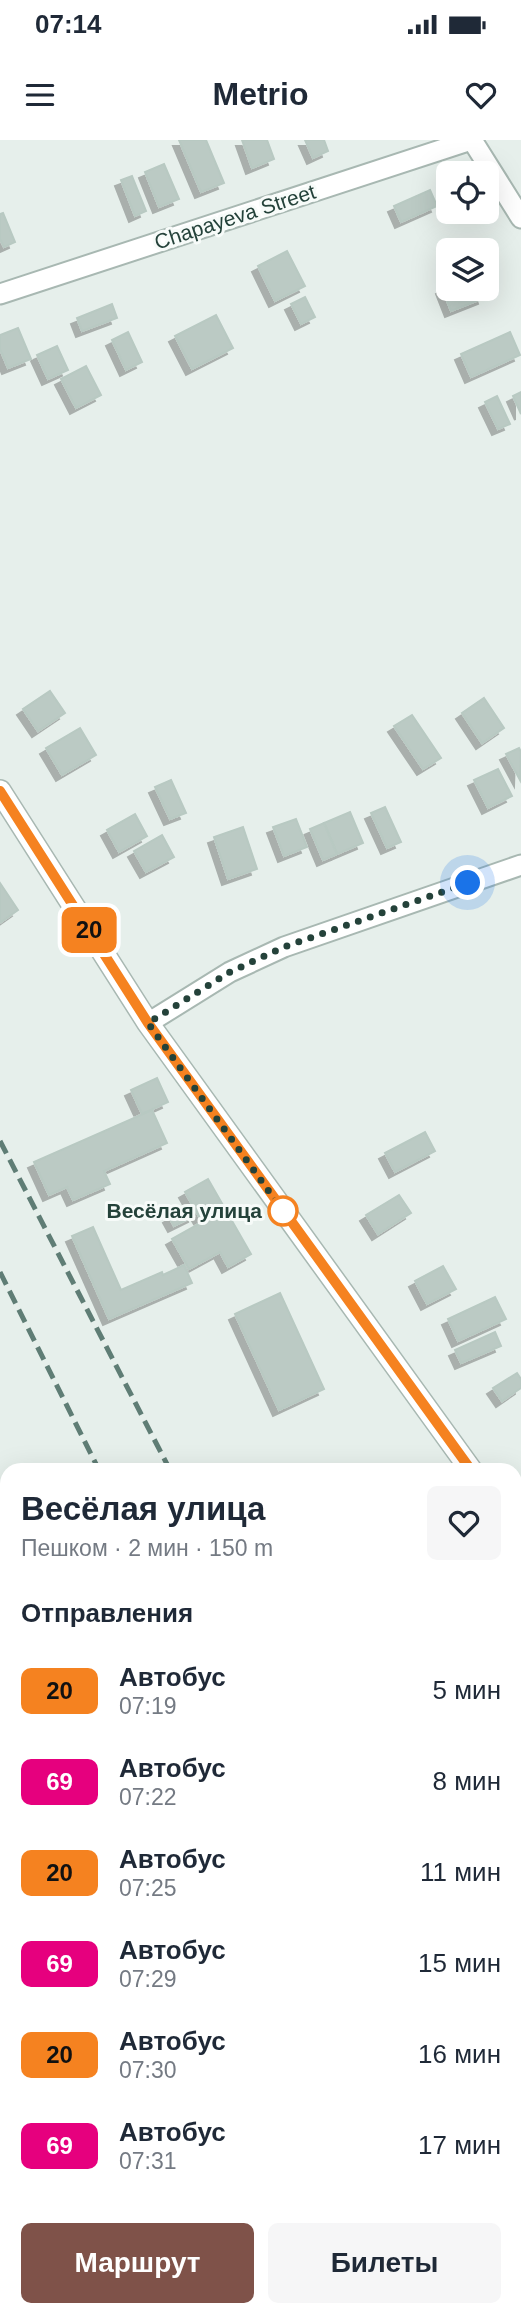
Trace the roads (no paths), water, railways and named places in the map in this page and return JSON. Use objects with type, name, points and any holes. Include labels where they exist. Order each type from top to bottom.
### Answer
[{"type":"street","points":[[471,140],[521,218]]},
{"type":"street","name":"Chapayeva Street","points":[[0,294],[471,140]]},
{"type":"street","points":[[0,791],[148,1023],[466,1463]]},
{"type":"street","points":[[148,1023],[230,972],[284,947],[521,865]]},
{"type":"railway","points":[[0,1141],[166,1463]]},
{"type":"railway","points":[[0,1272],[96,1463]]},
{"type":"place","name":"Весёлая улица","points":[[283,1211]]}]
